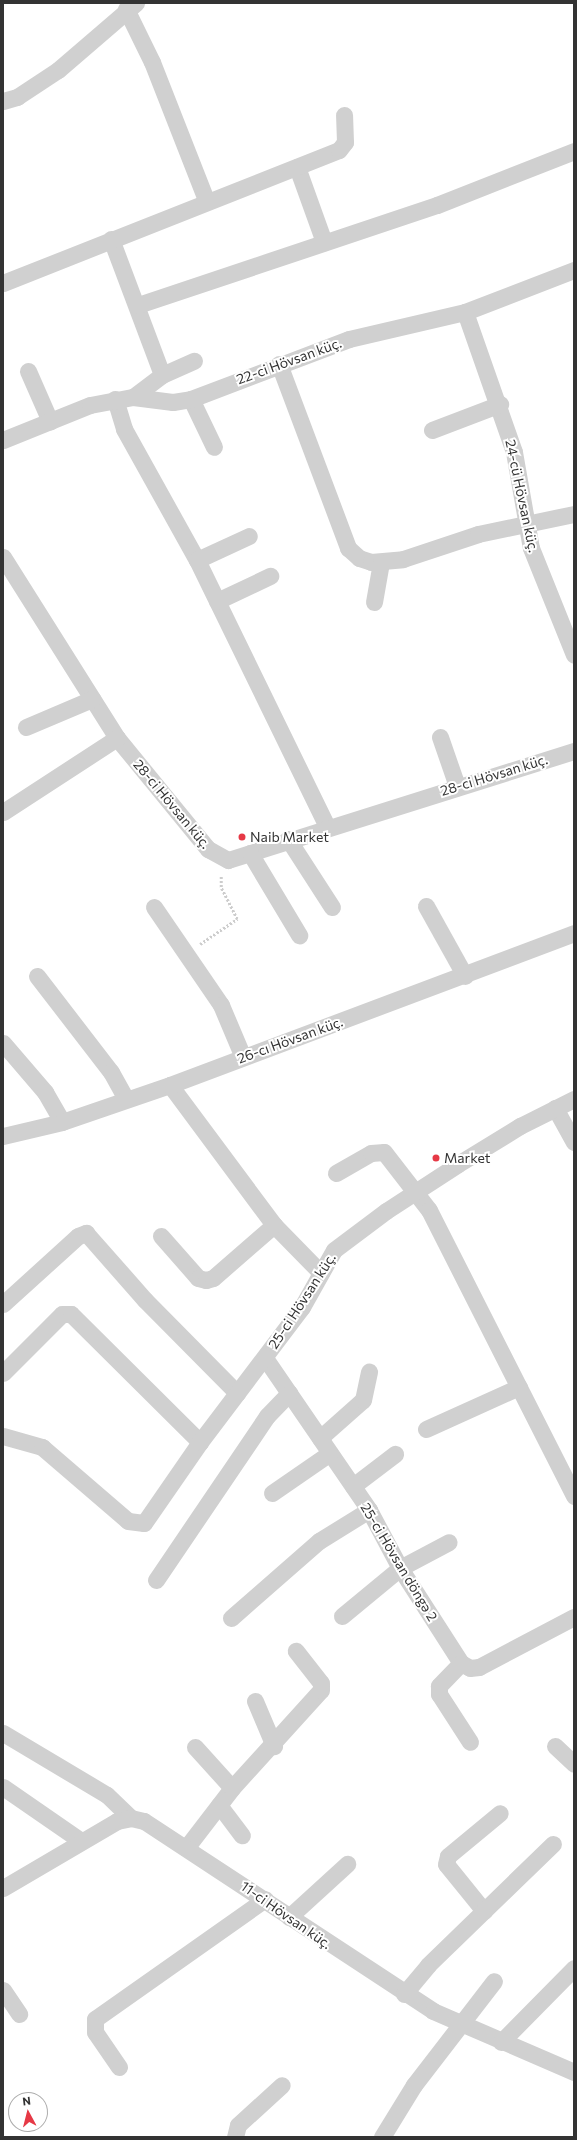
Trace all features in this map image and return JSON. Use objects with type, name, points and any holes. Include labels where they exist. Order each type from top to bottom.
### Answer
[{"type":"street","points":[[3,101],[17,97],[58,70],[131,6],[207,202]]},
{"type":"street","points":[[3,283],[339,150],[345,142],[344,115]]},
{"type":"street","points":[[138,305],[436,205],[574,151]]},
{"type":"street","points":[[297,167],[324,242]]},
{"type":"street","points":[[111,239],[138,305],[162,375]]},
{"type":"street","name":"22-ci Hövsan küç.","points":[[3,440],[50,421],[115,400],[133,397],[173,402],[191,399],[279,364],[376,330],[428,323],[465,312],[574,270]]},
{"type":"street","name":"24-cü Hövsan küç.","points":[[465,312],[500,404],[521,479],[526,524],[531,548],[574,655]]},
{"type":"street","points":[[133,397],[162,375],[194,361]]},
{"type":"street","points":[[279,364],[348,548],[359,558],[381,563],[403,560],[478,534],[574,514]]},
{"type":"street","points":[[28,371],[50,421]]},
{"type":"street","points":[[191,399],[214,447]]},
{"type":"street","points":[[115,400],[124,429],[197,560],[327,826]]},
{"type":"street","points":[[432,430],[500,404]]},
{"type":"street","points":[[197,560],[249,536]]},
{"type":"street","name":"28-ci Hövsan küç.","points":[[3,557],[117,738],[208,849],[228,860],[327,826],[574,752]]},
{"type":"street","points":[[374,602],[381,563]]},
{"type":"street","points":[[217,601],[270,576]]},
{"type":"street","points":[[26,727],[92,699]]},
{"type":"street","points":[[440,737],[457,786]]},
{"type":"street","points":[[3,812],[117,738]]},
{"type":"street","points":[[288,839],[332,906]]},
{"type":"street","points":[[250,853],[299,935]]},
{"type":"street","points":[[426,906],[465,976]]},
{"type":"street","points":[[154,907],[221,1005],[243,1057]]},
{"type":"street","name":"26-cı Hövsan küç.","points":[[3,1136],[62,1122],[170,1085],[574,934]]},
{"type":"street","points":[[38,976],[111,1072],[126,1099]]},
{"type":"street","points":[[3,1043],[45,1092],[62,1122]]},
{"type":"street","points":[[170,1085],[274,1226],[321,1273]]},
{"type":"street","name":"25-ci Hövsan küç.","points":[[3,1436],[42,1447],[128,1521],[144,1523],[200,1442],[265,1358],[302,1307],[334,1250],[415,1192],[555,1108],[574,1099]]},
{"type":"street","points":[[555,1108],[574,1142]]},
{"type":"street","points":[[336,1173],[378,1150],[384,1152],[429,1210],[574,1496]]},
{"type":"street","points":[[161,1236],[198,1278],[206,1280],[213,1278],[274,1226]]},
{"type":"street","points":[[3,1304],[78,1236],[86,1233],[146,1300],[237,1393]]},
{"type":"street","points":[[3,1373],[62,1314],[71,1314],[200,1442]]},
{"type":"street","name":"25-ci Hövsan döngə 2","points":[[265,1358],[369,1510],[400,1568],[461,1663]]},
{"type":"street","points":[[320,1438],[363,1400],[369,1372]]},
{"type":"street","points":[[426,1429],[519,1387]]},
{"type":"street","points":[[156,1580],[267,1416],[289,1393]]},
{"type":"street","points":[[272,1493],[330,1452]]},
{"type":"street","points":[[353,1486],[395,1454]]},
{"type":"street","points":[[231,1618],[319,1541],[369,1510]]},
{"type":"street","points":[[342,1616],[400,1568],[449,1542]]},
{"type":"street","points":[[470,1742],[439,1694],[439,1686],[461,1663],[470,1668],[479,1667],[574,1617]]},
{"type":"street","points":[[186,1848],[232,1788],[274,1746],[321,1690],[321,1683],[296,1651]]},
{"type":"street","points":[[255,1701],[274,1746]]},
{"type":"street","points":[[3,1733],[107,1795],[131,1818]]},
{"type":"street","points":[[555,1746],[574,1764]]},
{"type":"street","points":[[195,1747],[232,1788]]},
{"type":"street","points":[[3,1787],[81,1841]]},
{"type":"street","points":[[219,1805],[242,1835]]},
{"type":"street","points":[[484,1910],[446,1864],[448,1856],[500,1813]]},
{"type":"street","points":[[3,1888],[117,1821],[131,1818]]},
{"type":"street","name":"11-ci Hövsan küç.","points":[[131,1818],[144,1821],[186,1848],[265,1899],[289,1917],[404,1994],[460,2025],[574,2072]]},
{"type":"street","points":[[404,1994],[484,1910],[553,1844]]},
{"type":"street","points":[[289,1917],[347,1864]]},
{"type":"street","points":[[119,2067],[95,2032],[95,2019],[265,1899]]},
{"type":"street","points":[[501,2042],[574,1968]]},
{"type":"street","points":[[382,2137],[414,2085],[494,1980]]},
{"type":"street","points":[[3,1990],[19,2014]]},
{"type":"street","points":[[235,2137],[238,2125],[282,2085]]},
{"type":"path","points":[[185,954],[237,918],[221,886],[222,872],[228,860]]},
{"type":"place","name":"Naib Market","points":[[242,837]]},
{"type":"place","name":"Market","points":[[436,1158]]}]
